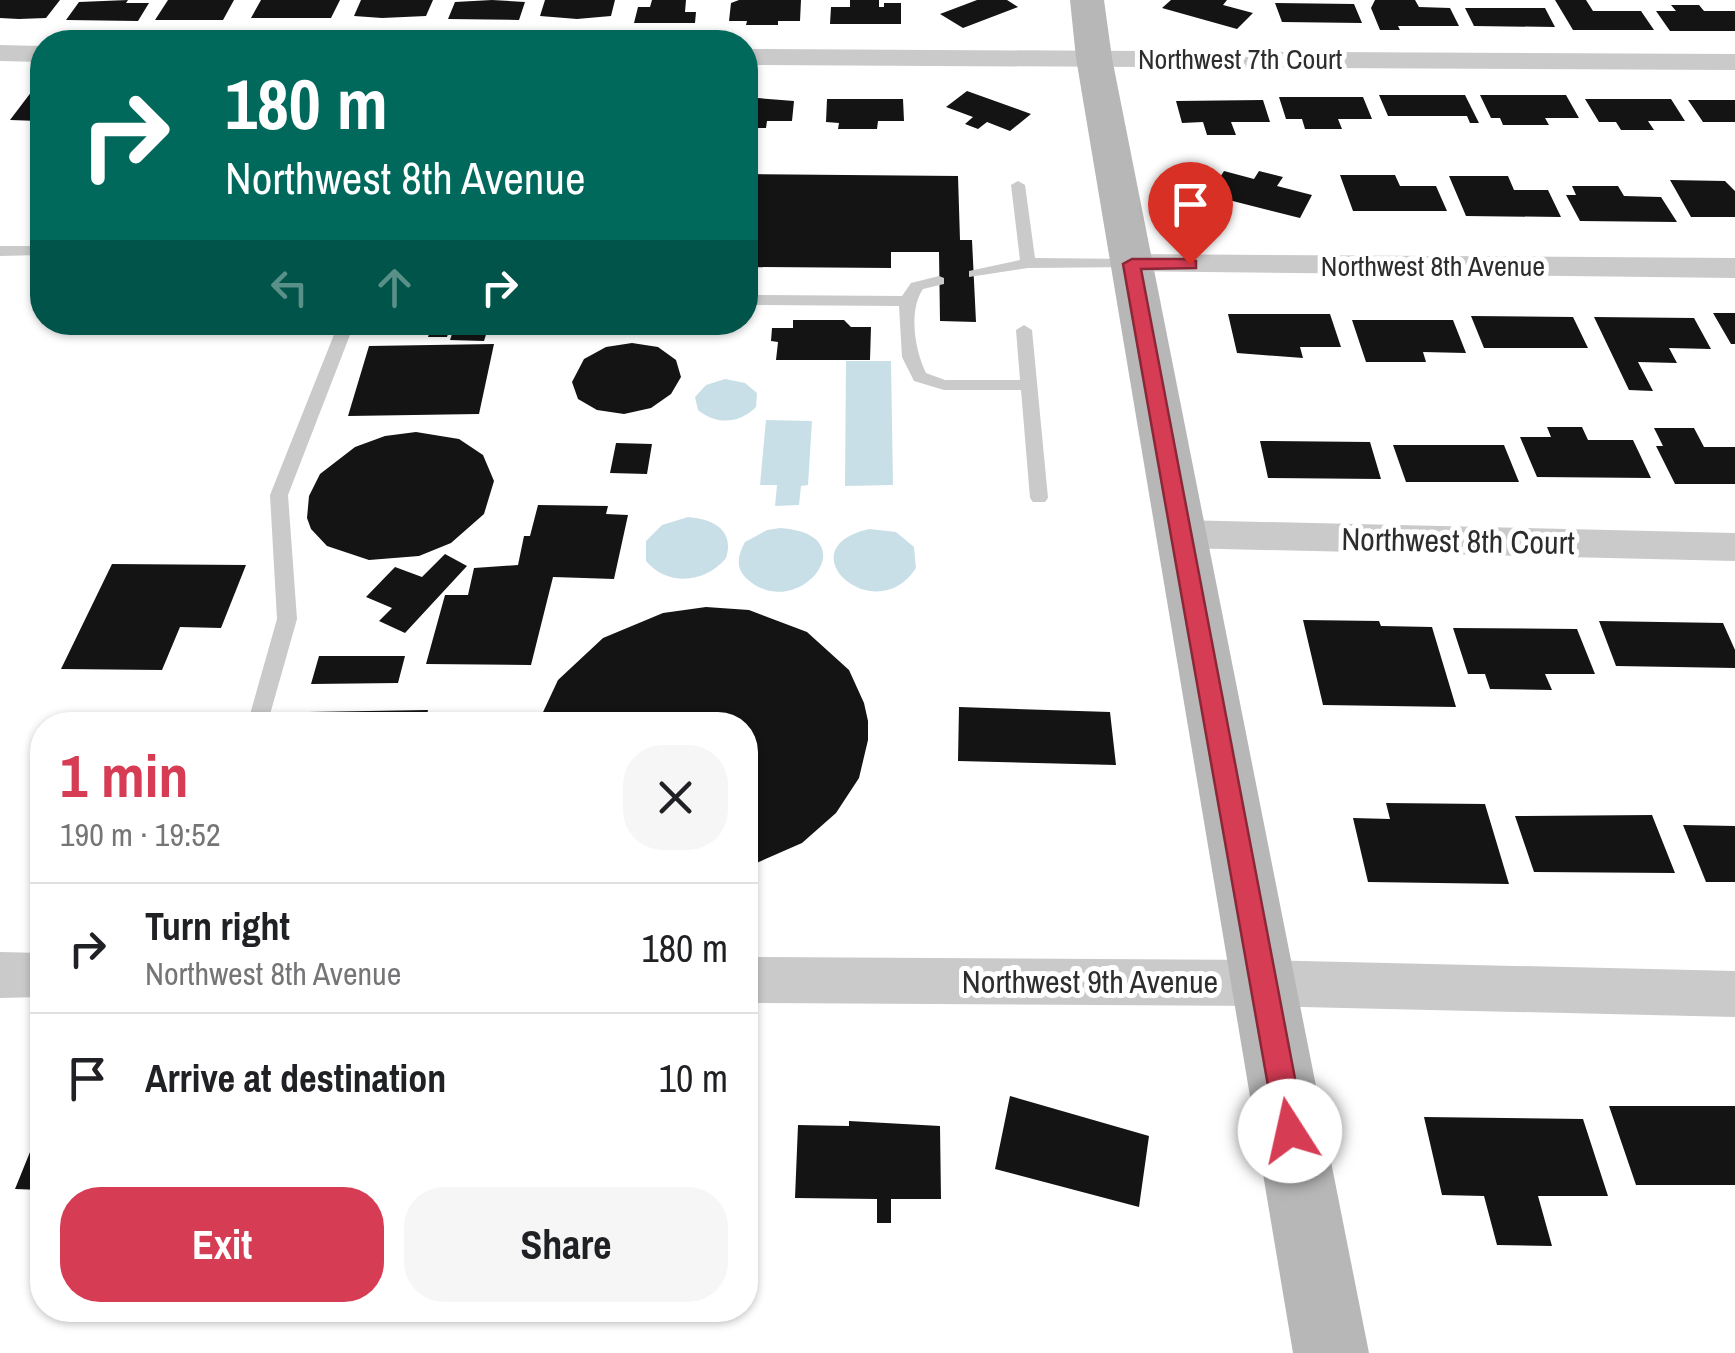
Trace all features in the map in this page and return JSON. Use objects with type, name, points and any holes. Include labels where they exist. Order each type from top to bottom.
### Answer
[{"type":"street","points":[[1087,0],[1094,58],[1331,1353]]},
{"type":"street","points":[[0,54],[30,54]]},
{"type":"street","name":"Northwest 7th Court","points":[[758,57],[1735,62]]},
{"type":"street","name":"Northwest 8th Avenue","points":[[1132,264],[1735,268]]},
{"type":"street","name":"Northwest 8th Court","points":[[1181,534],[1735,547]]},
{"type":"street","points":[[0,975],[30,975]]},
{"type":"street","name":"Northwest 9th Avenue","points":[[758,980],[1263,983],[1735,994]]},
{"type":"lane","points":[[1018,185],[1028,263]]},
{"type":"lane","points":[[0,251],[30,251]]},
{"type":"lane","points":[[974,274],[1028,263],[1132,264]]},
{"type":"lane","points":[[939,281],[918,286],[908,301],[910,357],[920,378],[944,385],[1029,385]]},
{"type":"lane","points":[[758,300],[908,301]]},
{"type":"lane","points":[[1024,330],[1039,498]]},
{"type":"lane","points":[[261,712],[287,618],[279,496],[341,335]]},
{"type":"water","points":[[846,361],[891,361],[893,485],[845,486]]},
{"type":"water","points":[[725,379],[745,383],[757,393],[756,407],[742,417],[727,420],[698,410],[695,397],[706,385]]},
{"type":"water","points":[[766,420],[812,421],[808,485],[801,486],[799,505],[775,506],[777,485],[760,485]]},
{"type":"water","points":[[688,517],[713,523],[725,533],[726,558],[698,577],[665,575],[646,561],[646,541],[662,525]]},
{"type":"water","points":[[780,528],[807,534],[821,545],[823,559],[803,585],[785,591],[766,590],[746,578],[739,556],[745,542]]},
{"type":"water","points":[[869,529],[896,532],[914,547],[916,568],[899,585],[880,591],[861,589],[845,580],[836,567],[834,552],[845,539]]},
{"type":"building","points":[[0,0],[60,0],[46,18],[19,19],[0,18]]},
{"type":"building","points":[[128,0],[126,3],[149,3],[138,21],[66,20],[79,2]]},
{"type":"building","points":[[168,0],[234,0],[223,20],[155,20]]},
{"type":"building","points":[[261,0],[340,0],[331,18],[251,18]]},
{"type":"building","points":[[361,0],[433,0],[426,16],[382,18],[354,16]]},
{"type":"building","points":[[545,0],[615,0],[611,16],[577,19],[540,16]]},
{"type":"building","points":[[652,0],[686,0],[685,12],[696,12],[695,23],[634,23],[638,7],[650,7]]},
{"type":"building","points":[[801,0],[800,21],[746,25],[747,21],[729,21],[731,3]]},
{"type":"building","points":[[850,0],[879,0],[879,7],[884,7],[884,3],[901,3],[901,24],[830,24],[831,7],[850,7]]},
{"type":"building","points":[[977,0],[1007,0],[1018,7],[963,28],[940,14]]},
{"type":"building","points":[[1171,0],[1227,0],[1223,5],[1253,13],[1237,29],[1162,8]]},
{"type":"building","points":[[1375,0],[1415,0],[1419,7],[1450,8],[1459,26],[1398,26],[1400,30],[1380,30],[1371,8]]},
{"type":"building","points":[[1555,0],[1586,0],[1593,11],[1641,11],[1654,30],[1573,30]]},
{"type":"building","points":[[455,2],[525,2],[519,20],[448,19]]},
{"type":"building","points":[[1275,3],[1354,4],[1362,23],[1282,22]]},
{"type":"building","points":[[1671,5],[1735,11],[1735,31],[1670,31],[1656,11],[1676,11]]},
{"type":"building","points":[[1465,8],[1545,8],[1555,27],[1474,26]]},
{"type":"building","points":[[967,91],[1031,114],[1010,131],[987,122],[978,129],[965,124],[973,117],[946,107]]},
{"type":"building","points":[[30,94],[30,121],[10,120]]},
{"type":"building","points":[[1379,95],[1465,95],[1479,123],[1470,123],[1467,116],[1388,116]]},
{"type":"building","points":[[1480,95],[1566,95],[1579,118],[1545,118],[1549,125],[1503,125],[1500,118],[1491,118]]},
{"type":"building","points":[[1279,97],[1363,97],[1372,119],[1338,119],[1342,129],[1305,129],[1302,119],[1286,119]]},
{"type":"building","points":[[758,98],[794,101],[792,121],[767,121],[766,128],[758,128]]},
{"type":"building","points":[[827,99],[903,99],[904,121],[878,121],[877,129],[838,129],[839,123],[826,122]]},
{"type":"building","points":[[1585,99],[1671,99],[1685,121],[1648,121],[1654,130],[1621,130],[1616,122],[1599,122]]},
{"type":"building","points":[[1263,100],[1270,122],[1231,122],[1236,135],[1207,135],[1203,122],[1182,123],[1176,101]]},
{"type":"building","points":[[1688,100],[1735,100],[1735,122],[1703,122]]},
{"type":"building","points":[[1224,171],[1254,179],[1259,171],[1283,177],[1277,186],[1312,195],[1300,218],[1209,195]]},
{"type":"building","points":[[758,174],[958,176],[960,240],[972,240],[976,322],[940,321],[939,252],[891,252],[891,268],[758,267]]},
{"type":"building","points":[[1340,175],[1395,175],[1400,186],[1436,186],[1447,211],[1353,211]]},
{"type":"building","points":[[1449,176],[1508,176],[1514,190],[1548,190],[1561,217],[1466,216]]},
{"type":"building","points":[[1670,180],[1725,181],[1735,191],[1735,217],[1691,217]]},
{"type":"building","points":[[1572,186],[1618,186],[1624,196],[1661,197],[1677,222],[1580,221],[1566,195],[1576,195]]},
{"type":"building","points":[[1713,313],[1735,313],[1735,344],[1731,344]]},
{"type":"building","points":[[1228,314],[1330,314],[1341,347],[1300,347],[1303,358],[1237,353]]},
{"type":"building","points":[[1471,316],[1573,317],[1588,348],[1484,348]]},
{"type":"building","points":[[1594,317],[1694,318],[1711,349],[1669,348],[1677,363],[1638,362],[1653,391],[1629,390]]},
{"type":"building","points":[[793,320],[844,320],[851,327],[871,327],[870,360],[776,360],[778,342],[771,341],[772,328],[793,328]]},
{"type":"building","points":[[1352,320],[1453,320],[1466,353],[1423,352],[1426,362],[1366,362]]},
{"type":"building","points":[[452,335],[486,335],[484,341],[450,340]]},
{"type":"building","points":[[632,343],[658,347],[676,360],[681,377],[671,394],[651,408],[624,414],[597,410],[578,399],[572,382],[584,359],[606,347]]},
{"type":"building","points":[[494,344],[479,414],[348,416],[369,346]]},
{"type":"building","points":[[1547,427],[1582,427],[1588,440],[1633,440],[1651,478],[1537,477],[1520,437],[1551,437]]},
{"type":"building","points":[[1654,428],[1694,428],[1704,447],[1735,447],[1735,484],[1675,484],[1656,446],[1663,446]]},
{"type":"building","points":[[416,432],[459,439],[483,455],[494,481],[484,514],[451,543],[419,556],[369,560],[327,546],[311,529],[307,518],[309,496],[320,474],[355,447],[385,436]]},
{"type":"building","points":[[1260,441],[1370,442],[1381,479],[1268,478]]},
{"type":"building","points":[[616,443],[652,444],[647,474],[610,473]]},
{"type":"building","points":[[1393,445],[1504,445],[1519,482],[1406,482]]},
{"type":"building","points":[[538,505],[608,506],[606,514],[628,515],[614,579],[553,577],[531,665],[426,664],[445,595],[468,595],[474,568],[518,565],[524,536],[530,536]]},
{"type":"building","points":[[445,554],[467,566],[405,633],[379,621],[392,608],[366,597],[395,567],[422,577]]},
{"type":"building","points":[[112,564],[246,565],[221,628],[180,627],[162,670],[61,669]]},
{"type":"building","points":[[706,607],[749,610],[807,632],[849,670],[868,721],[859,778],[836,813],[802,843],[758,862],[758,712],[543,712],[558,680],[603,638],[663,613]]},
{"type":"building","points":[[1303,620],[1379,621],[1381,626],[1432,627],[1456,707],[1323,705]]},
{"type":"building","points":[[1599,621],[1723,623],[1735,650],[1735,668],[1616,666]]},
{"type":"building","points":[[1453,628],[1577,629],[1595,674],[1545,674],[1552,690],[1490,689],[1485,674],[1468,674]]},
{"type":"building","points":[[319,656],[405,656],[398,683],[311,684]]},
{"type":"building","points":[[959,707],[1110,712],[1116,765],[958,761]]},
{"type":"building","points":[[428,710],[428,712],[308,712]]},
{"type":"building","points":[[1386,803],[1485,804],[1509,884],[1368,882],[1353,818],[1390,819]]},
{"type":"building","points":[[1652,815],[1675,873],[1534,872],[1515,816]]},
{"type":"building","points":[[1683,825],[1735,826],[1735,882],[1706,882]]},
{"type":"building","points":[[1010,1096],[1149,1136],[1139,1207],[995,1169]]},
{"type":"building","points":[[1609,1106],[1735,1106],[1735,1185],[1636,1185]]},
{"type":"building","points":[[1424,1117],[1583,1119],[1608,1196],[1538,1196],[1552,1246],[1497,1245],[1484,1196],[1442,1195]]},
{"type":"building","points":[[849,1121],[940,1126],[941,1199],[891,1199],[891,1223],[877,1223],[877,1199],[795,1198],[798,1125],[849,1126]]},
{"type":"building","points":[[30,1152],[30,1190],[15,1189]]},
{"type":"route","points":[[1190,264],[1132,264],[1290,1131]]}]
